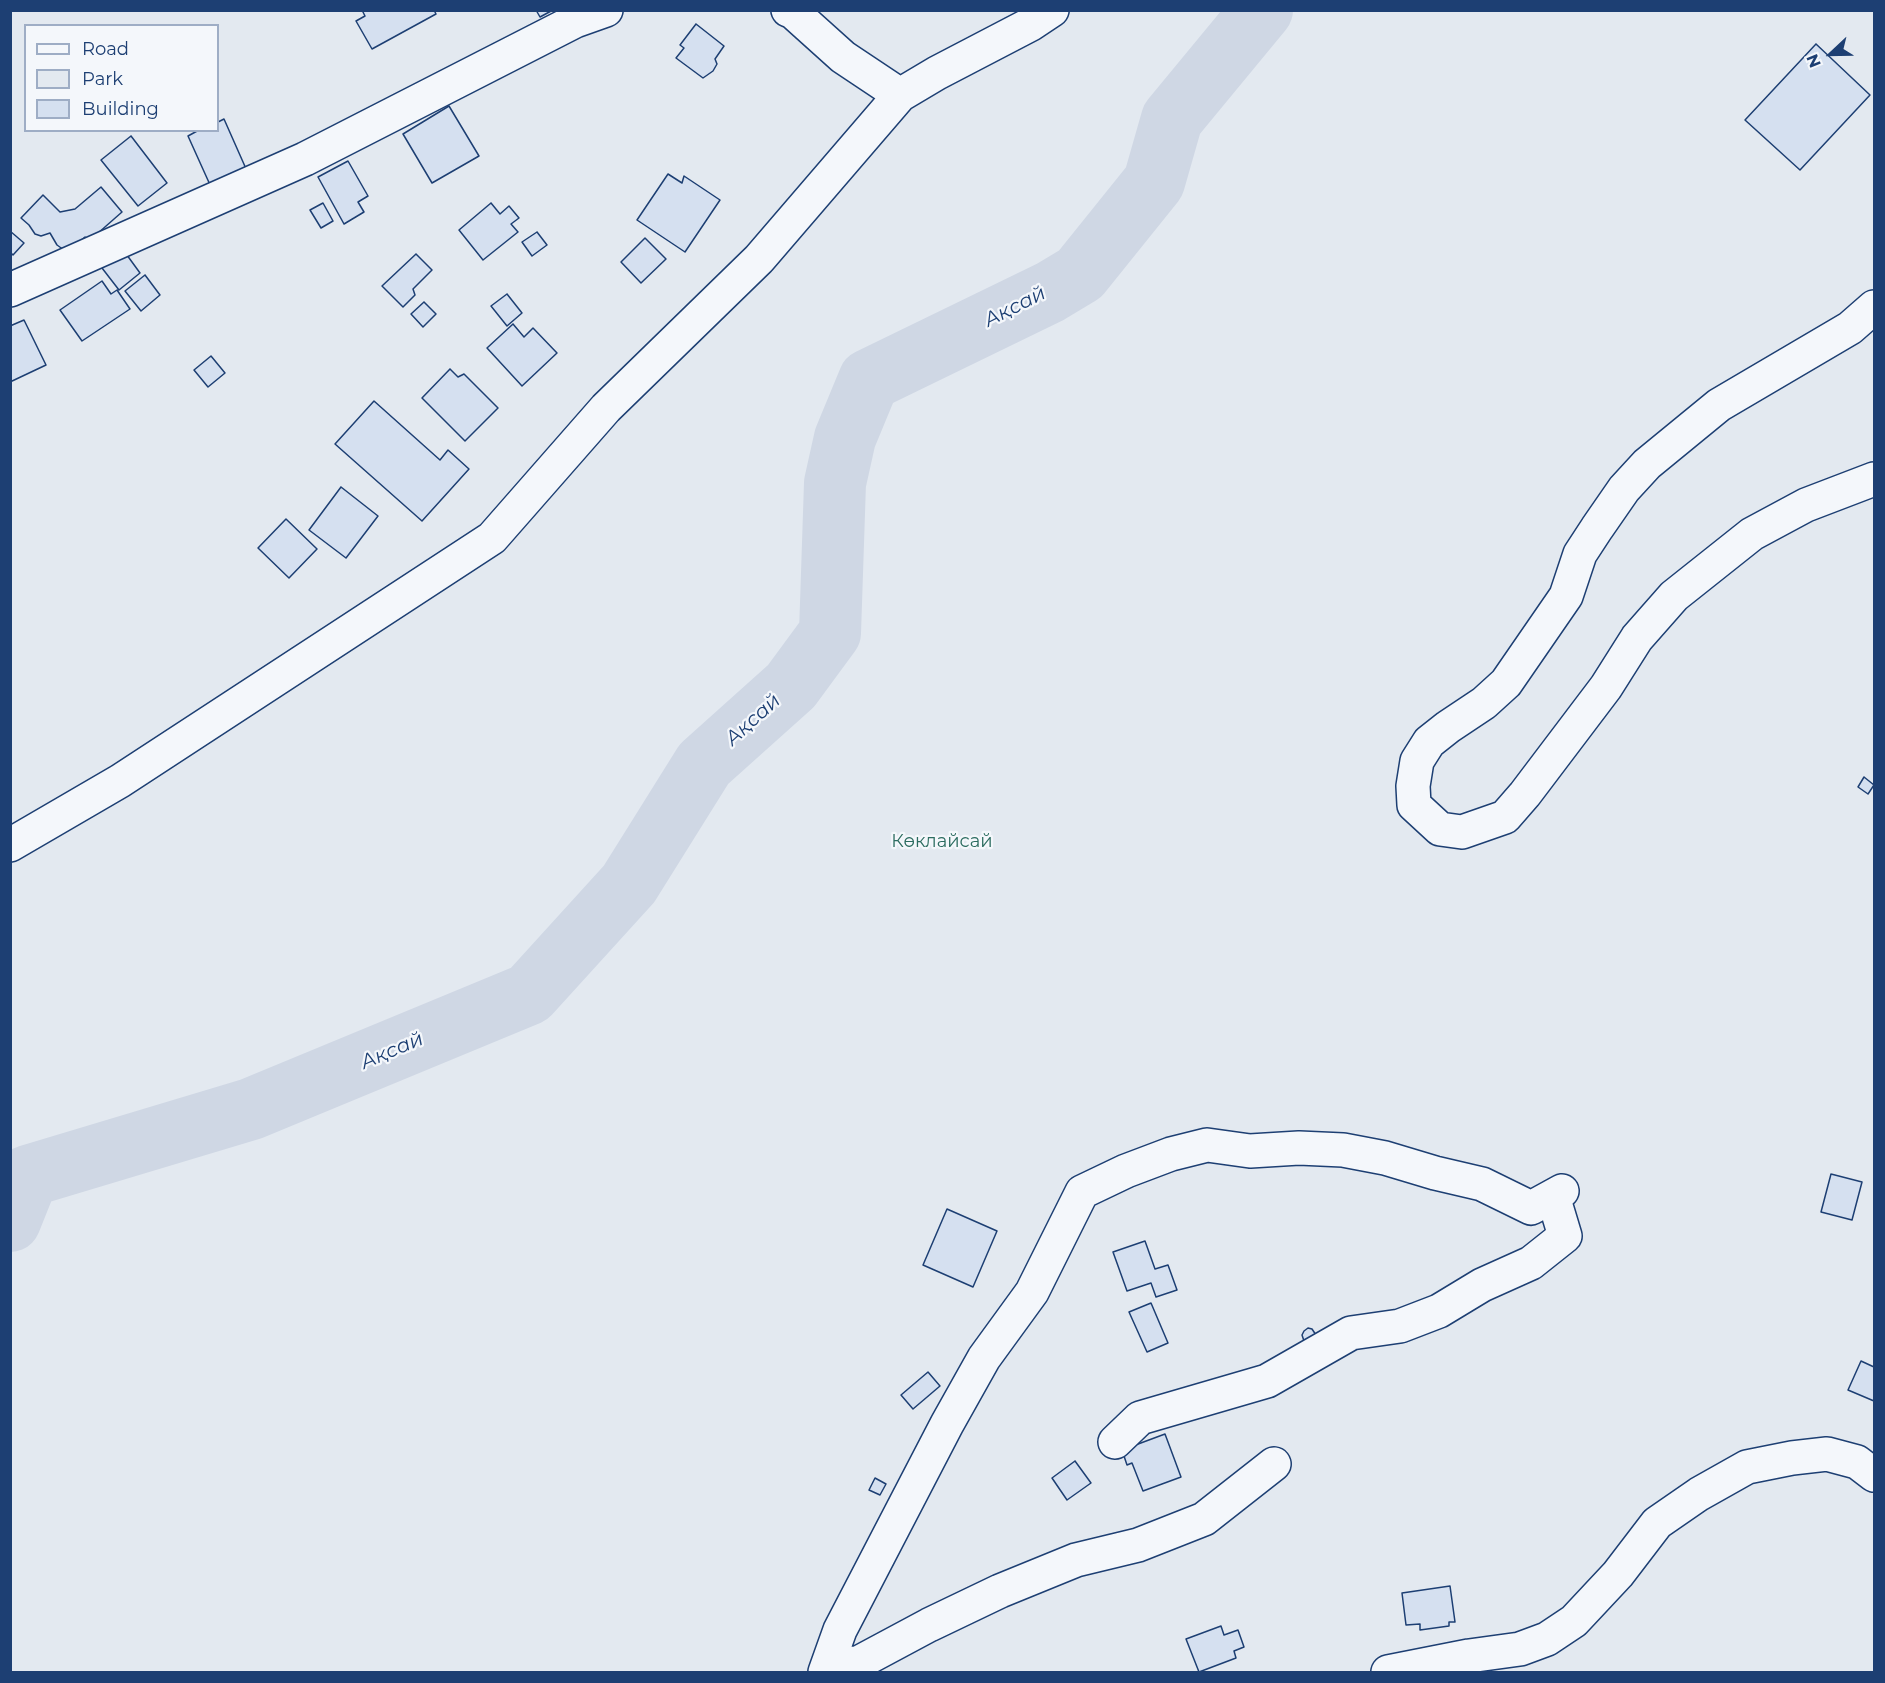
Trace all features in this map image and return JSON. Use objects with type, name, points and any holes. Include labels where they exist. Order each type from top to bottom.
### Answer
[{"type":"street","points":[[10,290],[305,159],[575,21],[606,10]]},
{"type":"street","points":[[788,10],[843,57],[900,95]]},
{"type":"street","points":[[10,845],[120,781],[492,538],[606,408],[759,259],[900,95],[1031,24],[1052,10]]},
{"type":"street","points":[[1875,307],[1850,328],[1719,405],[1639,472],[1624,489],[1580,554],[1566,596],[1506,683],[1484,703],[1429,742],[1417,761],[1413,786],[1414,805],[1440,829],[1462,832],[1505,817],[1606,687],[1637,638],[1674,596],[1752,534],[1806,505],[1875,479]]},
{"type":"street","points":[[1115,1442],[1140,1418],[1268,1381],[1351,1333],[1400,1326],[1439,1311],[1482,1285],[1532,1263],[1565,1236],[1557,1193],[1531,1208],[1482,1184],[1385,1158],[1343,1150],[1299,1148],[1250,1151],[1207,1145],[1171,1154],[1126,1171],[1082,1192],[1032,1292],[984,1358],[942,1434],[840,1630],[827,1668],[858,1663],[1000,1591],[1076,1560],[1138,1545],[1204,1519],[1274,1464]]},
{"type":"street","points":[[1388,1672],[1468,1656],[1520,1649],[1547,1639],[1574,1621],[1618,1574],[1657,1523],[1699,1494],[1747,1467],[1827,1454],[1857,1462],[1875,1476]]},
{"type":"green space","name":"Көклайсай","points":[[11,11],[1874,11],[1874,1672],[11,1672]]},
{"type":"building","points":[[362,10],[434,10],[436,14],[372,49],[356,21],[365,16]]},
{"type":"building","points":[[536,10],[553,10],[540,17]]},
{"type":"building","points":[[696,24],[724,46],[715,59],[717,64],[713,71],[703,78],[676,58],[684,48],[680,45]]},
{"type":"building","points":[[1816,44],[1870,95],[1800,170],[1745,120]]},
{"type":"building","points":[[449,106],[479,156],[432,183],[403,134]]},
{"type":"building","points":[[224,119],[247,171],[211,187],[188,136],[195,132],[219,132],[219,122]]},
{"type":"building","points":[[131,136],[167,183],[138,206],[101,160]]},
{"type":"building","points":[[348,161],[368,196],[358,202],[364,212],[344,224],[318,177]]},
{"type":"building","points":[[668,174],[682,183],[684,176],[720,200],[685,252],[637,220]]},
{"type":"building","points":[[101,187],[122,212],[89,241],[85,237],[71,249],[64,250],[57,245],[50,233],[41,236],[35,234],[21,218],[43,195],[60,212],[75,209]]},
{"type":"building","points":[[323,203],[333,221],[321,228],[310,210]]},
{"type":"building","points":[[491,203],[500,214],[509,206],[519,218],[511,224],[518,232],[483,260],[459,230]]},
{"type":"building","points":[[10,231],[24,243],[13,255],[10,252]]},
{"type":"building","points":[[537,232],[547,245],[532,256],[522,242]]},
{"type":"building","points":[[645,238],[666,259],[641,283],[621,262]]},
{"type":"building","points":[[124,251],[140,273],[119,290],[102,268]]},
{"type":"building","points":[[416,254],[432,270],[413,289],[415,295],[403,307],[382,286]]},
{"type":"building","points":[[145,275],[160,295],[141,311],[125,291]]},
{"type":"building","points":[[102,281],[111,294],[117,290],[130,309],[82,341],[60,310]]},
{"type":"building","points":[[507,294],[522,313],[507,326],[491,306]]},
{"type":"building","points":[[424,302],[436,314],[423,327],[411,314]]},
{"type":"building","points":[[24,320],[46,365],[10,382],[10,326]]},
{"type":"building","points":[[513,324],[524,337],[533,328],[557,353],[522,386],[487,348]]},
{"type":"building","points":[[211,356],[225,373],[208,387],[194,370]]},
{"type":"building","points":[[450,369],[458,377],[464,374],[498,408],[465,441],[422,398]]},
{"type":"building","points":[[374,401],[440,460],[448,450],[469,469],[422,521],[335,444]]},
{"type":"building","points":[[341,487],[378,516],[346,558],[309,530]]},
{"type":"building","points":[[286,519],[317,549],[289,578],[258,548]]},
{"type":"building","points":[[1864,777],[1874,785],[1868,794],[1858,787]]},
{"type":"building","points":[[1831,1174],[1862,1182],[1852,1220],[1821,1212]]},
{"type":"building","points":[[947,1209],[997,1231],[973,1287],[923,1265]]},
{"type":"building","points":[[1145,1241],[1155,1269],[1168,1265],[1177,1290],[1156,1297],[1151,1283],[1127,1291],[1113,1252]]},
{"type":"building","points":[[1151,1303],[1168,1343],[1147,1352],[1129,1312]]},
{"type":"building","points":[[1308,1328],[1312,1329],[1316,1335],[1304,1341],[1302,1335]]},
{"type":"building","points":[[1861,1361],[1874,1367],[1874,1401],[1848,1390]]},
{"type":"building","points":[[928,1372],[940,1386],[913,1409],[901,1395]]},
{"type":"building","points":[[1165,1434],[1181,1477],[1143,1491],[1132,1463],[1127,1465],[1122,1450]]},
{"type":"building","points":[[1075,1461],[1091,1483],[1067,1500],[1052,1478]]},
{"type":"building","points":[[875,1478],[886,1484],[880,1495],[869,1490]]},
{"type":"building","points":[[1450,1586],[1455,1622],[1449,1622],[1449,1626],[1420,1630],[1420,1624],[1406,1625],[1402,1593]]},
{"type":"building","points":[[1221,1626],[1224,1635],[1238,1630],[1244,1647],[1234,1651],[1236,1658],[1199,1672],[1186,1639]]},
{"type":"waterway","name":"Ақсай","points":[[10,1221],[28,1176],[251,1109],[529,994],[629,884],[704,764],[791,686],[830,633],[835,483],[845,438],[869,380],[1050,292],[1080,274],[1154,182],[1172,119],[1262,10]]}]
